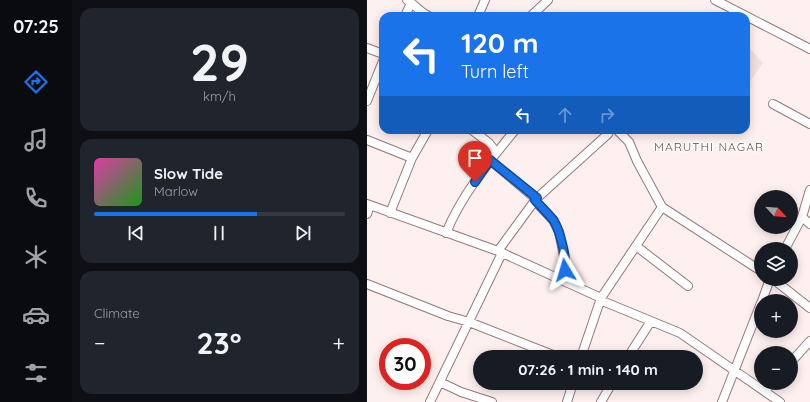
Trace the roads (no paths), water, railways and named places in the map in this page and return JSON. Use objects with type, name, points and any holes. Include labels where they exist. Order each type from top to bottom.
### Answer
[{"type":"street","points":[[480,12],[485,0]]},
{"type":"street","points":[[535,12],[548,0]]},
{"type":"street","points":[[715,0],[739,12]]},
{"type":"street","points":[[406,12],[409,1],[421,12]]},
{"type":"street","points":[[750,18],[810,48]]},
{"type":"street","points":[[367,48],[379,52]]},
{"type":"street","points":[[367,101],[379,71]]},
{"type":"street","points":[[773,104],[810,124]]},
{"type":"street","points":[[390,213],[412,158],[426,134]]},
{"type":"street","points":[[477,134],[489,143],[496,152]]},
{"type":"street","points":[[446,233],[453,215],[460,203],[490,160],[512,134]]},
{"type":"street","points":[[430,402],[469,322],[500,252],[536,200],[608,134]]},
{"type":"street","points":[[616,134],[629,142],[637,161],[662,207],[754,266]]},
{"type":"street","points":[[367,140],[412,158]]},
{"type":"street","points":[[490,160],[536,200],[553,220],[559,232],[566,266],[562,280]]},
{"type":"street","points":[[789,242],[802,217],[810,190]]},
{"type":"street","points":[[367,214],[369,205],[500,252],[601,299],[680,333],[780,402]]},
{"type":"street","points":[[583,350],[601,299],[662,207]]},
{"type":"street","points":[[802,217],[810,224]]},
{"type":"street","points":[[636,246],[688,286]]},
{"type":"street","points":[[367,284],[540,350]]},
{"type":"street","points":[[780,286],[810,308]]},
{"type":"street","points":[[633,350],[651,320]]},
{"type":"street","points":[[722,402],[754,321]]},
{"type":"street","points":[[798,354],[810,341]]},
{"type":"street","points":[[440,382],[461,392],[492,402]]},
{"type":"street","points":[[567,402],[571,390]]},
{"type":"street","points":[[601,402],[608,390]]},
{"type":"district","name":"MARUTHI NAGAR","points":[[709,146]]}]
